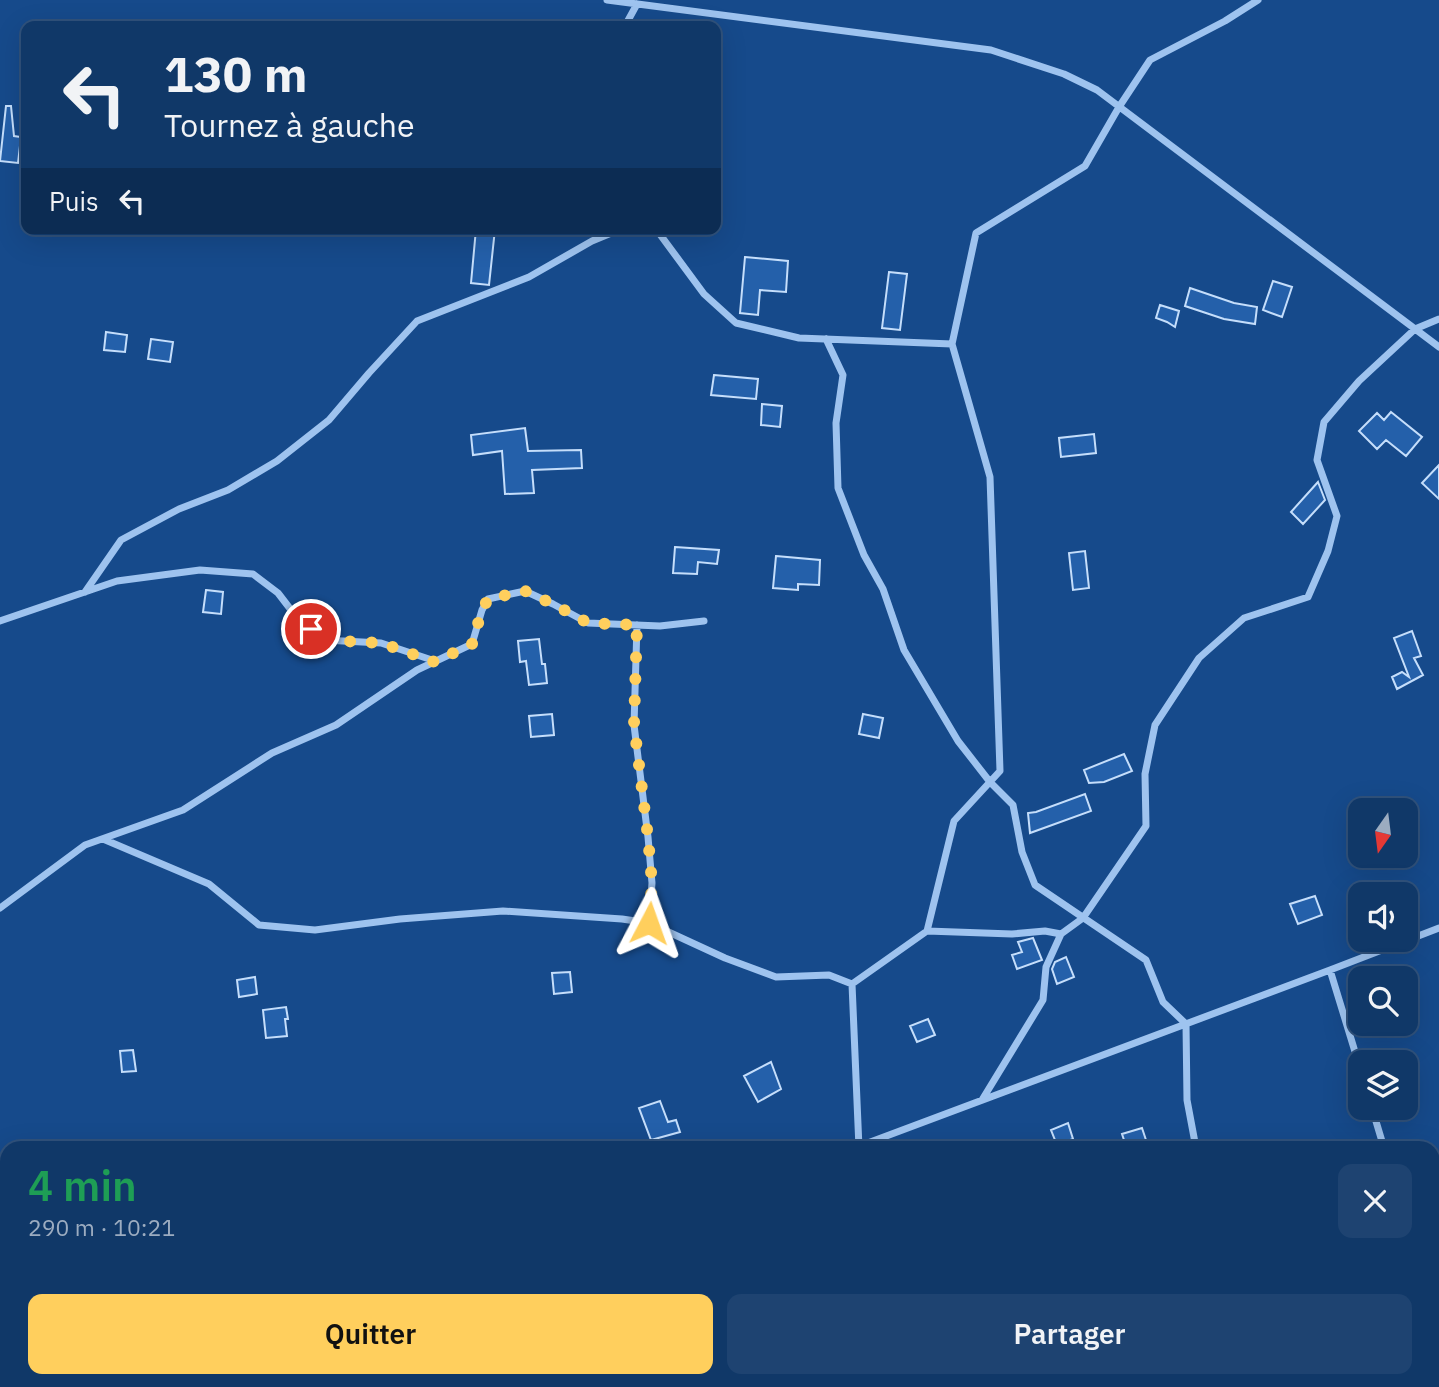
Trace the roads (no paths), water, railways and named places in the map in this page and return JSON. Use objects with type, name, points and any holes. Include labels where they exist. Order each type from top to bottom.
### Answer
[{"type":"street","points":[[607,0],[991,50],[1064,74],[1097,90],[1439,347]]},
{"type":"street","points":[[927,932],[954,821],[1000,771],[990,477],[951,344],[975,233],[1085,166],[1150,60],[1225,21],[1258,0]]},
{"type":"street","points":[[628,21],[637,4]]},
{"type":"street","points":[[85,592],[121,540],[180,509],[228,489],[278,461],[329,420],[418,321],[528,277],[606,235]]},
{"type":"street","points":[[660,235],[704,294],[736,323],[799,338],[951,344]]},
{"type":"street","points":[[982,1100],[1043,1000],[1046,967],[1061,934],[1083,918],[1146,827],[1145,774],[1155,725],[1199,658],[1244,618],[1308,597],[1328,551],[1337,516],[1317,460],[1324,422],[1359,381],[1415,329],[1439,318]]},
{"type":"street","points":[[826,339],[843,375],[836,423],[838,488],[864,555],[883,589],[904,650],[958,741],[990,782],[1013,805],[1022,852],[1035,886],[1146,960],[1163,1002],[1186,1024],[1187,1100],[1195,1141]]},
{"type":"street","points":[[0,621],[117,581],[200,570],[253,574],[278,593],[298,619],[324,640],[381,643],[435,662]]},
{"type":"street","points":[[0,908],[85,845],[183,810],[272,753],[336,725],[417,670],[472,644],[488,599],[525,591],[588,623],[660,626],[704,621]]},
{"type":"street","points":[[637,625],[634,725],[652,883],[649,923]]},
{"type":"street","points":[[103,839],[209,884],[259,925],[315,930],[400,919],[503,911],[610,918],[649,923],[725,958],[776,977],[829,975],[852,984]]},
{"type":"street","points":[[876,1141],[1439,928]]},
{"type":"street","points":[[852,984],[927,932],[1012,934],[1045,931],[1061,934]]},
{"type":"street","points":[[1330,970],[1354,1050]]},
{"type":"street","points":[[852,984],[858,1141]]},
{"type":"street","points":[[1376,1120],[1382,1141]]}]
